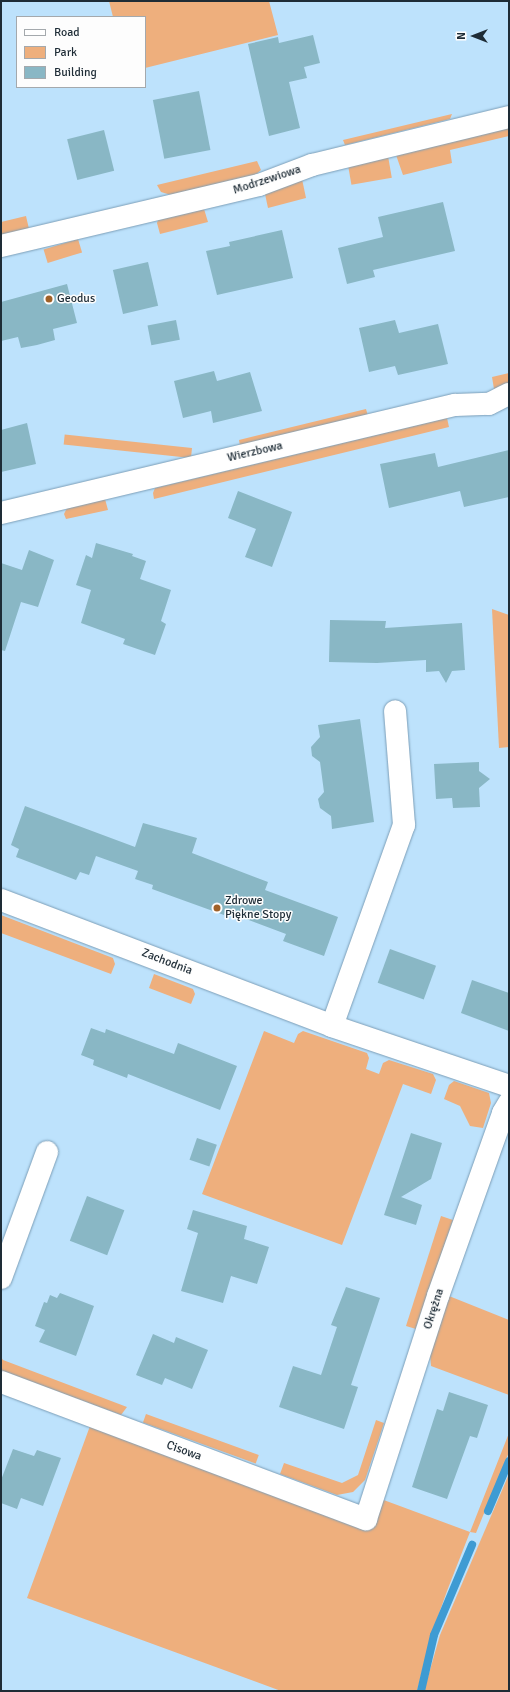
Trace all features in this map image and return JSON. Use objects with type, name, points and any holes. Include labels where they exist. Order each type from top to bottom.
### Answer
[{"type":"street","name":"Modrzewiowa","points":[[1,246],[259,185],[312,166],[509,117]]},
{"type":"street","name":"Wierzbowa","points":[[1,513],[455,406],[489,404],[509,394]]},
{"type":"street","points":[[332,1026],[404,825],[396,711]]},
{"type":"street","name":"Zachodnia","points":[[1,900],[332,1026],[509,1086]]},
{"type":"street","name":"Okrężna","points":[[366,1518],[438,1296],[503,1113],[509,1103]]},
{"type":"street","points":[[1,1278],[47,1152]]},
{"type":"street","name":"Cisowa","points":[[1,1382],[366,1518]]},
{"type":"green space","points":[[109,1],[269,1],[278,35],[146,68],[146,16],[113,16]]},
{"type":"green space","points":[[452,114],[450,119],[345,145],[343,140]]},
{"type":"green space","points":[[509,128],[509,136],[450,150],[452,163],[403,175],[396,155]]},
{"type":"green space","points":[[388,156],[392,178],[351,185],[348,163]]},
{"type":"green space","points":[[257,161],[261,170],[254,176],[171,195],[161,192],[157,185]]},
{"type":"green space","points":[[302,179],[306,198],[268,208],[265,194]]},
{"type":"green space","points":[[204,209],[208,222],[160,234],[157,223],[158,220]]},
{"type":"green space","points":[[26,216],[29,229],[1,235],[1,222]]},
{"type":"green space","points":[[78,239],[82,252],[48,263],[44,250]]},
{"type":"green space","points":[[509,373],[509,383],[494,389],[492,377]]},
{"type":"green space","points":[[366,409],[368,416],[240,446],[239,440]]},
{"type":"green space","points":[[447,418],[449,427],[154,499],[153,493],[155,488]]},
{"type":"green space","points":[[65,435],[192,448],[191,458],[64,445]]},
{"type":"green space","points":[[105,499],[108,510],[66,519],[64,514],[67,508]]},
{"type":"green space","points":[[492,609],[509,615],[509,747],[499,748]]},
{"type":"green space","points":[[1,915],[113,958],[115,964],[111,974],[1,933]]},
{"type":"green space","points":[[154,974],[193,989],[195,994],[191,1004],[149,988]]},
{"type":"green space","points":[[264,1031],[294,1043],[298,1034],[303,1031],[367,1053],[369,1058],[366,1069],[379,1074],[383,1063],[389,1060],[433,1074],[436,1080],[431,1094],[403,1084],[342,1245],[202,1194]]},
{"type":"green space","points":[[454,1081],[489,1093],[491,1103],[483,1128],[470,1126],[460,1106],[444,1099],[449,1085]]},
{"type":"green space","points":[[441,1216],[453,1220],[416,1329],[406,1326]]},
{"type":"green space","points":[[449,1296],[509,1320],[509,1395],[431,1366],[430,1353]]},
{"type":"green space","points":[[1,1357],[3,1360],[127,1407],[121,1415],[1,1371]]},
{"type":"green space","points":[[146,1414],[259,1455],[256,1463],[143,1422]]},
{"type":"green space","points":[[376,1420],[384,1423],[365,1480],[353,1492],[337,1495],[280,1474],[284,1463],[342,1483],[358,1475]]},
{"type":"green space","points":[[90,1426],[371,1529],[381,1499],[470,1532],[431,1636],[417,1691],[281,1691],[27,1598]]},
{"type":"green space","points":[[509,1433],[509,1452],[476,1533],[470,1532]]},
{"type":"green space","points":[[509,1474],[509,1691],[424,1691],[440,1635]]},
{"type":"building","points":[[313,35],[320,63],[304,67],[307,78],[289,82],[300,128],[269,136],[248,44],[278,37],[279,43]]},
{"type":"building","points":[[199,91],[210,150],[164,159],[153,100]]},
{"type":"building","points":[[104,130],[114,171],[77,180],[67,139]]},
{"type":"building","points":[[443,202],[455,251],[373,270],[375,277],[347,284],[338,248],[383,237],[378,217]]},
{"type":"building","points":[[282,230],[293,278],[217,295],[206,251],[230,246],[229,242]]},
{"type":"building","points":[[148,262],[158,306],[123,314],[113,270]]},
{"type":"building","points":[[67,284],[77,323],[53,329],[55,340],[37,345],[21,348],[18,337],[1,341],[1,302]]},
{"type":"building","points":[[176,320],[180,340],[151,345],[148,326]]},
{"type":"building","points":[[395,320],[399,333],[438,324],[448,364],[398,375],[395,366],[369,372],[359,328]]},
{"type":"building","points":[[214,371],[217,381],[250,372],[262,411],[213,423],[211,411],[183,418],[174,381]]},
{"type":"building","points":[[27,423],[36,464],[1,472],[1,430]]},
{"type":"building","points":[[509,450],[509,497],[464,507],[460,491],[389,508],[380,464],[435,453],[438,467]]},
{"type":"building","points":[[238,491],[292,512],[272,567],[245,557],[256,529],[228,518]]},
{"type":"building","points":[[96,543],[133,554],[132,556],[146,561],[140,579],[171,590],[161,621],[166,624],[155,655],[123,644],[125,639],[81,623],[91,590],[76,585],[86,555],[92,558]]},
{"type":"building","points":[[29,550],[54,560],[38,607],[21,602],[5,651],[1,650],[1,563],[22,570]]},
{"type":"building","points":[[330,620],[386,621],[385,628],[462,623],[465,670],[452,671],[446,683],[439,671],[426,672],[426,660],[377,663],[329,662]]},
{"type":"building","points":[[360,719],[374,822],[332,829],[331,816],[320,808],[318,799],[324,792],[320,762],[312,756],[311,747],[320,737],[318,725]]},
{"type":"building","points":[[479,762],[479,771],[490,779],[479,788],[480,807],[453,808],[452,798],[436,799],[434,764]]},
{"type":"building","points":[[25,806],[135,847],[143,823],[197,838],[192,853],[268,882],[265,890],[338,917],[324,956],[283,941],[286,934],[225,911],[224,915],[152,889],[153,885],[135,879],[138,871],[96,856],[89,875],[80,872],[76,880],[16,857],[19,849],[11,845]]},
{"type":"building","points":[[390,949],[436,966],[424,1000],[378,983]]},
{"type":"building","points":[[472,980],[509,993],[509,1031],[461,1013]]},
{"type":"building","points":[[91,1028],[105,1033],[106,1029],[174,1054],[178,1043],[237,1066],[220,1110],[128,1074],[127,1078],[93,1065],[94,1060],[81,1055]]},
{"type":"building","points":[[411,1133],[442,1143],[431,1179],[401,1197],[422,1205],[416,1225],[384,1215]]},
{"type":"building","points":[[197,1138],[217,1145],[209,1167],[190,1160]]},
{"type":"building","points":[[87,1196],[124,1210],[107,1255],[70,1241]]},
{"type":"building","points":[[193,1210],[247,1226],[244,1239],[269,1247],[257,1284],[231,1276],[223,1303],[181,1291],[198,1233],[187,1229]]},
{"type":"building","points":[[346,1287],[380,1298],[351,1385],[358,1387],[344,1429],[279,1407],[293,1366],[321,1375],[337,1327],[331,1325]]},
{"type":"building","points":[[60,1293],[94,1306],[76,1356],[39,1342],[45,1330],[35,1326],[44,1302],[47,1303],[50,1295],[57,1298]]},
{"type":"building","points":[[153,1334],[174,1343],[176,1337],[208,1350],[192,1389],[165,1378],[162,1385],[136,1375]]},
{"type":"building","points":[[449,1392],[488,1405],[477,1438],[470,1436],[447,1499],[412,1487],[437,1409],[443,1411]]},
{"type":"building","points":[[13,1449],[34,1456],[37,1450],[61,1458],[43,1506],[21,1498],[17,1509],[1,1503],[1,1480]]},
{"type":"waterway","points":[[488,1511],[509,1461]]},
{"type":"waterway","points":[[421,1691],[434,1635],[472,1545]]},
{"type":"place","name":"Geodus","points":[[49,299]]},
{"type":"place","name":"Zdrowe Piękne Stopy","points":[[217,908]]}]
